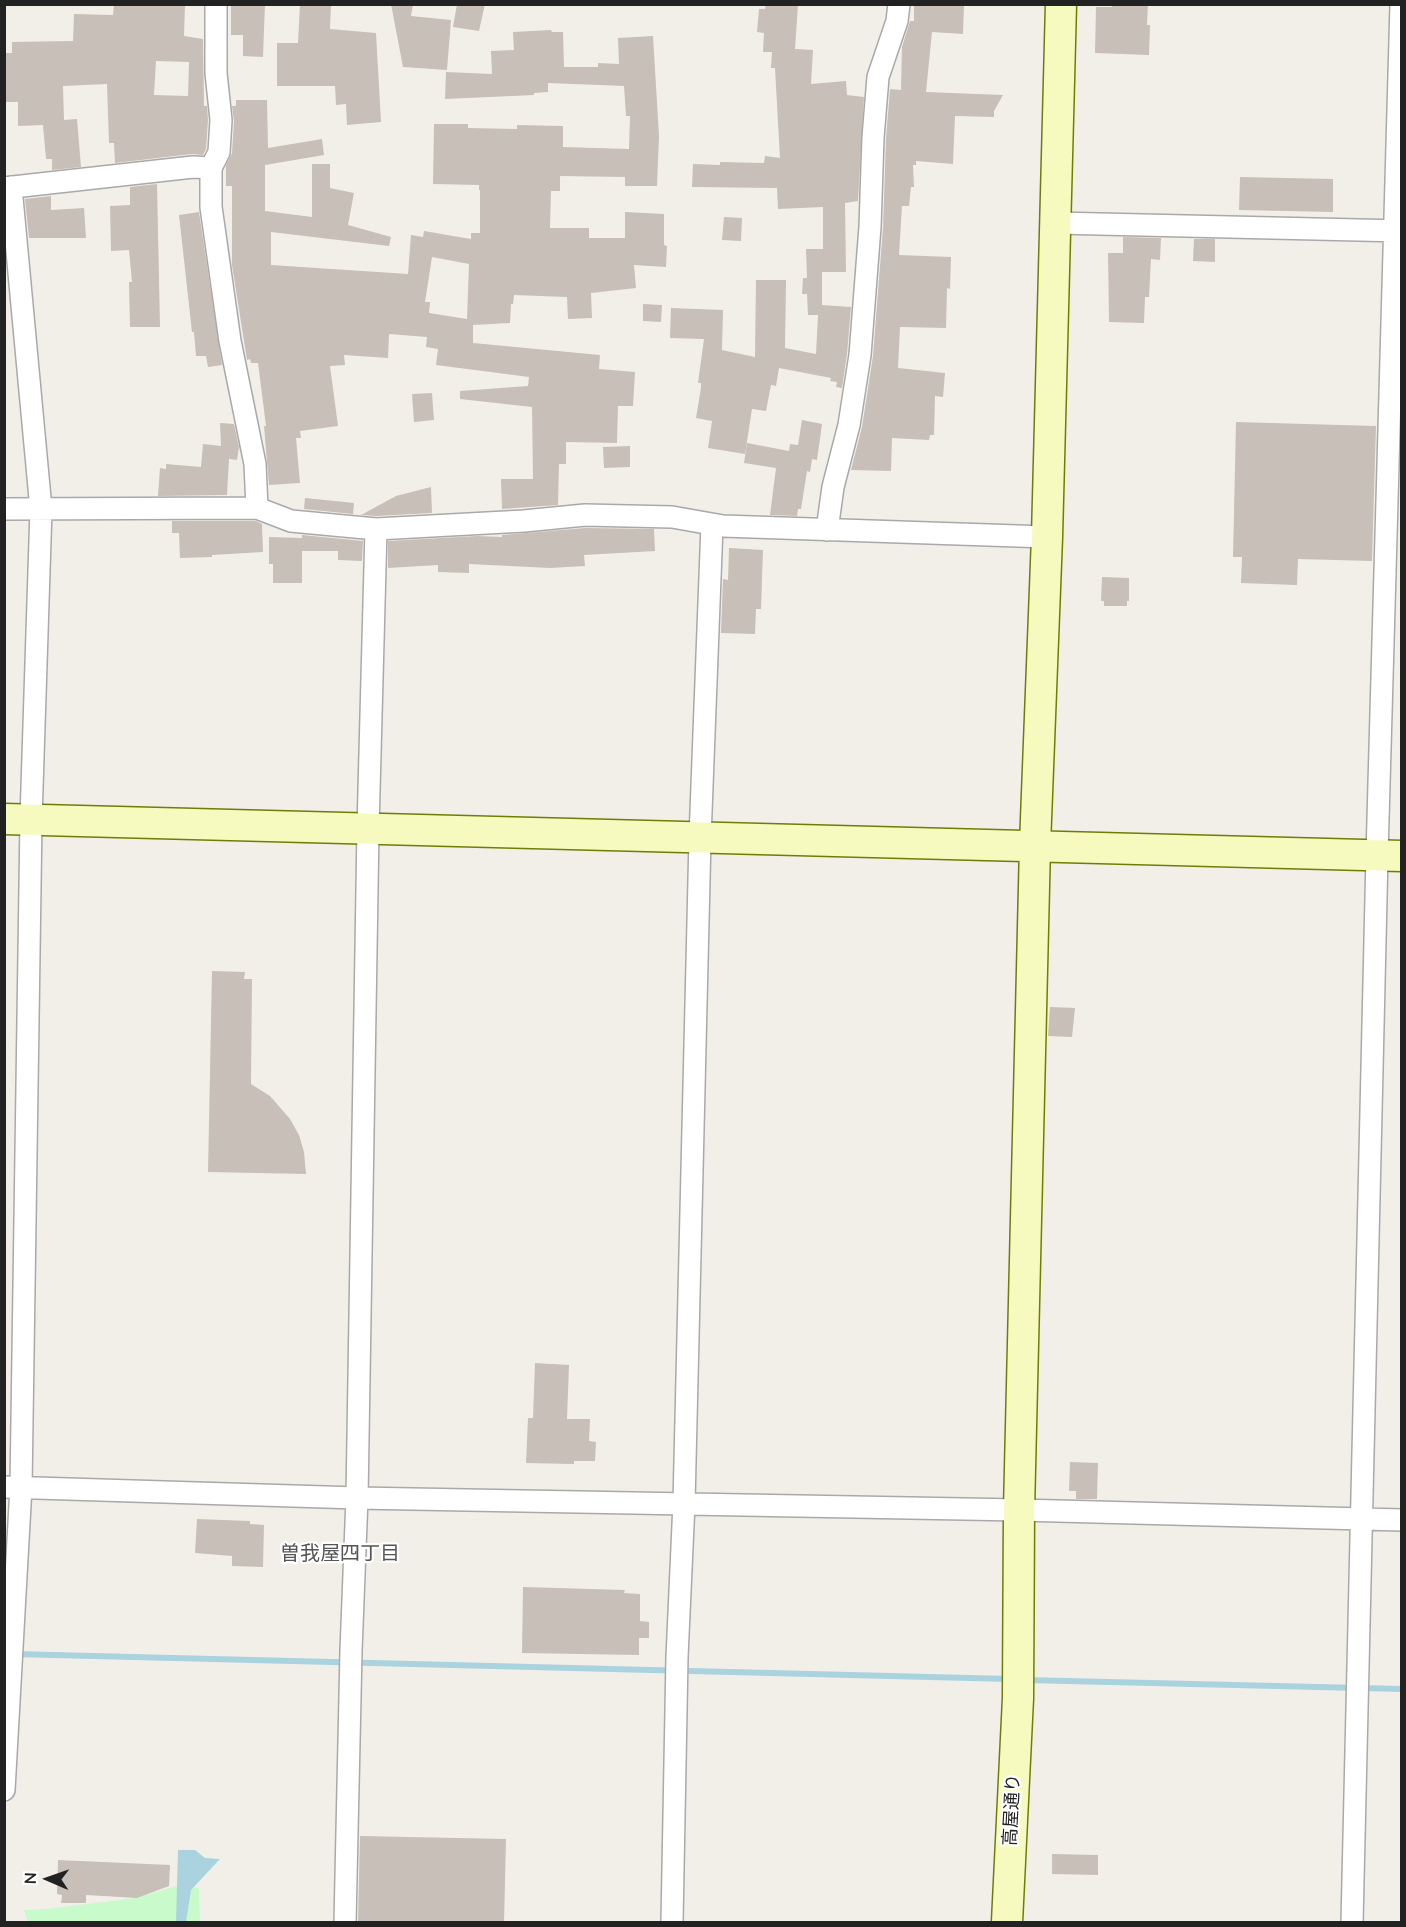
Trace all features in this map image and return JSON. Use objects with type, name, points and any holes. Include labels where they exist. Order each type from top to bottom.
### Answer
[{"type":"street","points":[[216,4],[216,73],[220,131],[219,152],[211,168],[211,207],[230,341],[255,464],[257,508]]},
{"type":"street","points":[[827,530],[833,487],[849,425],[860,355],[878,77],[897,21],[899,4]]},
{"type":"street","name":"高屋通り","points":[[1007,1923],[1019,1666],[1019,1509],[1035,845],[1047,537],[1061,4]]},
{"type":"street","points":[[1352,1923],[1360,1519],[1389,856],[1401,4]]},
{"type":"street","points":[[4,1790],[13,1487],[18,819],[41,509],[8,188],[193,167],[211,168]]},
{"type":"street","points":[[1056,223],[1398,231]]},
{"type":"street","points":[[4,509],[257,508],[291,521],[376,529],[585,515],[672,517],[712,525],[1047,537]]},
{"type":"street","points":[[672,1923],[677,1657],[684,1503],[700,838],[712,525]]},
{"type":"street","points":[[345,1923],[357,1498],[368,828],[376,529]]},
{"type":"street","points":[[18,819],[1389,856]]},
{"type":"street","points":[[13,1487],[357,1498],[1019,1509],[1401,1520]]},
{"type":"green space","points":[[177,1886],[199,1888],[200,1922],[28,1922],[24,1910],[136,1898]]},
{"type":"water","points":[[178,1850],[195,1850],[205,1858],[220,1859],[191,1890],[186,1922],[176,1922]]},
{"type":"building","points":[[114,4],[185,4],[184,36],[203,39],[204,106],[207,106],[208,120],[206,149],[203,155],[192,154],[115,163],[114,143],[109,143],[107,84],[63,86],[64,120],[77,119],[81,167],[52,170],[52,159],[46,159],[43,125],[18,126],[18,102],[4,102],[4,53],[12,53],[12,42],[73,41],[74,14],[113,15]],"holes":[[[156,61],[189,62],[188,96],[154,95]]]},
{"type":"building","points":[[231,4],[265,4],[263,57],[243,56],[243,35],[231,35]]},
{"type":"building","points":[[300,4],[331,4],[330,29],[376,33],[381,122],[347,125],[346,104],[336,105],[335,86],[277,86],[277,43],[298,43]]},
{"type":"building","points":[[391,4],[413,4],[411,16],[451,20],[447,70],[403,67]]},
{"type":"building","points":[[457,4],[485,4],[479,31],[453,27]]},
{"type":"building","points":[[766,4],[798,4],[795,49],[813,50],[811,84],[846,81],[847,95],[864,97],[858,201],[845,203],[846,272],[822,272],[822,305],[851,307],[842,388],[836,387],[837,382],[830,381],[831,378],[779,368],[776,386],[771,385],[766,411],[752,409],[745,454],[708,448],[712,421],[696,418],[701,388],[701,383],[698,383],[704,339],[670,338],[671,308],[723,310],[722,350],[755,357],[756,280],[786,280],[785,348],[816,354],[818,315],[808,315],[807,294],[802,294],[803,278],[807,278],[806,249],[823,249],[823,207],[778,209],[777,188],[692,187],[693,164],[764,163],[765,156],[780,158],[775,68],[771,68],[772,52],[763,52],[764,33],[757,32],[759,9],[765,9]]},
{"type":"building","points":[[914,4],[964,4],[963,34],[932,32],[926,92],[1003,95],[994,111],[994,117],[955,116],[953,164],[916,161],[916,165],[913,165],[914,187],[911,187],[909,206],[902,206],[899,255],[951,257],[950,289],[947,288],[946,328],[900,327],[898,368],[945,373],[943,397],[935,396],[934,435],[930,435],[929,440],[892,438],[891,471],[851,470],[862,427],[873,356],[883,228],[890,89],[901,90],[902,47],[910,21],[914,21]]},
{"type":"building","points":[[1112,4],[1148,4],[1149,55],[1095,53],[1096,7],[1112,7]]},
{"type":"building","points":[[551,30],[552,32],[563,32],[564,67],[598,67],[598,63],[619,64],[618,38],[653,36],[659,136],[657,186],[625,186],[625,177],[560,176],[560,191],[551,191],[550,228],[589,228],[589,238],[625,238],[625,212],[664,214],[666,267],[634,265],[636,288],[591,293],[592,318],[568,319],[567,297],[514,295],[510,323],[473,325],[473,343],[600,355],[599,369],[635,372],[633,406],[618,406],[617,443],[566,442],[566,464],[559,464],[558,505],[502,509],[501,479],[533,479],[532,407],[460,399],[460,391],[528,386],[529,377],[436,365],[438,349],[426,347],[427,337],[389,334],[388,358],[344,355],[345,365],[330,366],[338,426],[300,431],[301,438],[296,438],[300,483],[269,485],[264,426],[266,426],[258,363],[251,363],[250,359],[247,360],[232,265],[232,186],[226,186],[226,165],[232,153],[234,121],[232,106],[236,106],[236,100],[267,100],[268,148],[322,139],[324,155],[265,165],[265,211],[312,217],[312,164],[330,164],[330,188],[354,193],[348,225],[391,237],[389,246],[271,232],[271,265],[408,274],[411,235],[423,237],[424,231],[471,239],[471,233],[480,233],[479,185],[433,184],[434,124],[468,124],[468,128],[517,129],[517,125],[563,126],[563,147],[629,149],[630,116],[626,116],[624,86],[548,83],[548,92],[534,93],[534,95],[445,99],[446,72],[492,74],[491,51],[514,50],[513,32]],"holes":[[[432,257],[469,264],[467,319],[429,313],[430,302],[425,302]]]},
{"type":"building","points":[[1240,177],[1333,179],[1333,212],[1239,210]]},
{"type":"building","points":[[157,184],[160,327],[130,327],[129,282],[132,282],[129,250],[111,251],[110,206],[130,205],[130,187]]},
{"type":"building","points":[[51,196],[51,210],[84,208],[86,238],[29,238],[25,199]]},
{"type":"building","points":[[199,212],[222,365],[208,367],[206,356],[196,356],[179,215]]},
{"type":"building","points":[[724,217],[742,218],[741,241],[722,240]]},
{"type":"building","points":[[1123,237],[1161,238],[1160,260],[1151,259],[1149,297],[1145,297],[1144,323],[1109,322],[1108,253],[1123,253]]},
{"type":"building","points":[[1194,239],[1215,239],[1215,262],[1193,261]]},
{"type":"building","points":[[643,304],[662,305],[661,322],[643,321]]},
{"type":"building","points":[[432,393],[434,420],[414,422],[412,394]]},
{"type":"building","points":[[802,420],[822,424],[817,460],[812,459],[810,472],[807,471],[801,509],[798,509],[797,516],[770,515],[776,468],[744,463],[747,443],[789,451],[790,444],[798,445]]},
{"type":"building","points":[[1236,422],[1376,426],[1372,561],[1298,559],[1297,585],[1241,583],[1242,557],[1233,557]]},
{"type":"building","points":[[220,423],[234,424],[239,447],[237,460],[229,459],[227,495],[158,496],[160,468],[166,469],[166,464],[201,467],[203,444],[221,446]]},
{"type":"building","points":[[630,446],[630,467],[604,468],[603,447]]},
{"type":"building","points":[[431,487],[432,513],[361,515],[396,496]]},
{"type":"building","points":[[305,498],[354,503],[353,514],[304,509]]},
{"type":"building","points":[[172,521],[256,521],[262,524],[263,552],[180,558],[179,533],[172,533]]},
{"type":"building","points":[[585,528],[654,529],[655,551],[584,555],[585,566],[550,568],[469,564],[469,573],[438,572],[438,565],[388,568],[388,541],[477,536],[502,537],[502,535]]},
{"type":"building","points":[[302,535],[363,541],[362,561],[338,560],[338,551],[302,551],[302,583],[273,583],[273,564],[269,564],[269,537],[302,538]]},
{"type":"building","points":[[729,548],[763,550],[761,609],[756,609],[755,634],[721,633],[723,579],[728,580]]},
{"type":"building","points":[[1102,577],[1129,578],[1127,606],[1104,606],[1104,601],[1101,601]]},
{"type":"building","points":[[212,971],[245,972],[244,979],[252,979],[251,1084],[270,1096],[290,1119],[299,1135],[304,1152],[306,1174],[208,1172]]},
{"type":"building","points":[[1050,1007],[1075,1008],[1072,1037],[1048,1036]]},
{"type":"building","points":[[535,1363],[569,1365],[567,1419],[590,1419],[589,1441],[596,1442],[595,1461],[574,1461],[574,1464],[526,1463],[528,1418],[533,1418]]},
{"type":"building","points":[[1070,1462],[1098,1463],[1097,1499],[1076,1499],[1076,1491],[1069,1491]]},
{"type":"building","points":[[197,1519],[250,1521],[250,1524],[264,1525],[263,1567],[232,1566],[232,1556],[195,1553]]},
{"type":"building","points":[[523,1587],[625,1590],[624,1593],[640,1594],[640,1621],[649,1622],[649,1638],[639,1638],[639,1655],[522,1653]]},
{"type":"building","points":[[360,1836],[506,1839],[504,1923],[358,1923]]},
{"type":"building","points":[[1052,1854],[1098,1855],[1098,1875],[1052,1874]]},
{"type":"building","points":[[58,1860],[170,1865],[169,1886],[137,1898],[86,1895],[86,1903],[61,1903],[62,1895],[57,1894]]},
{"type":"waterway","points":[[14,1654],[1009,1679]]},
{"type":"waterway","points":[[1025,1680],[1402,1689]]},
{"type":"district","name":"曽我屋四丁目","points":[[340,1554]]}]
